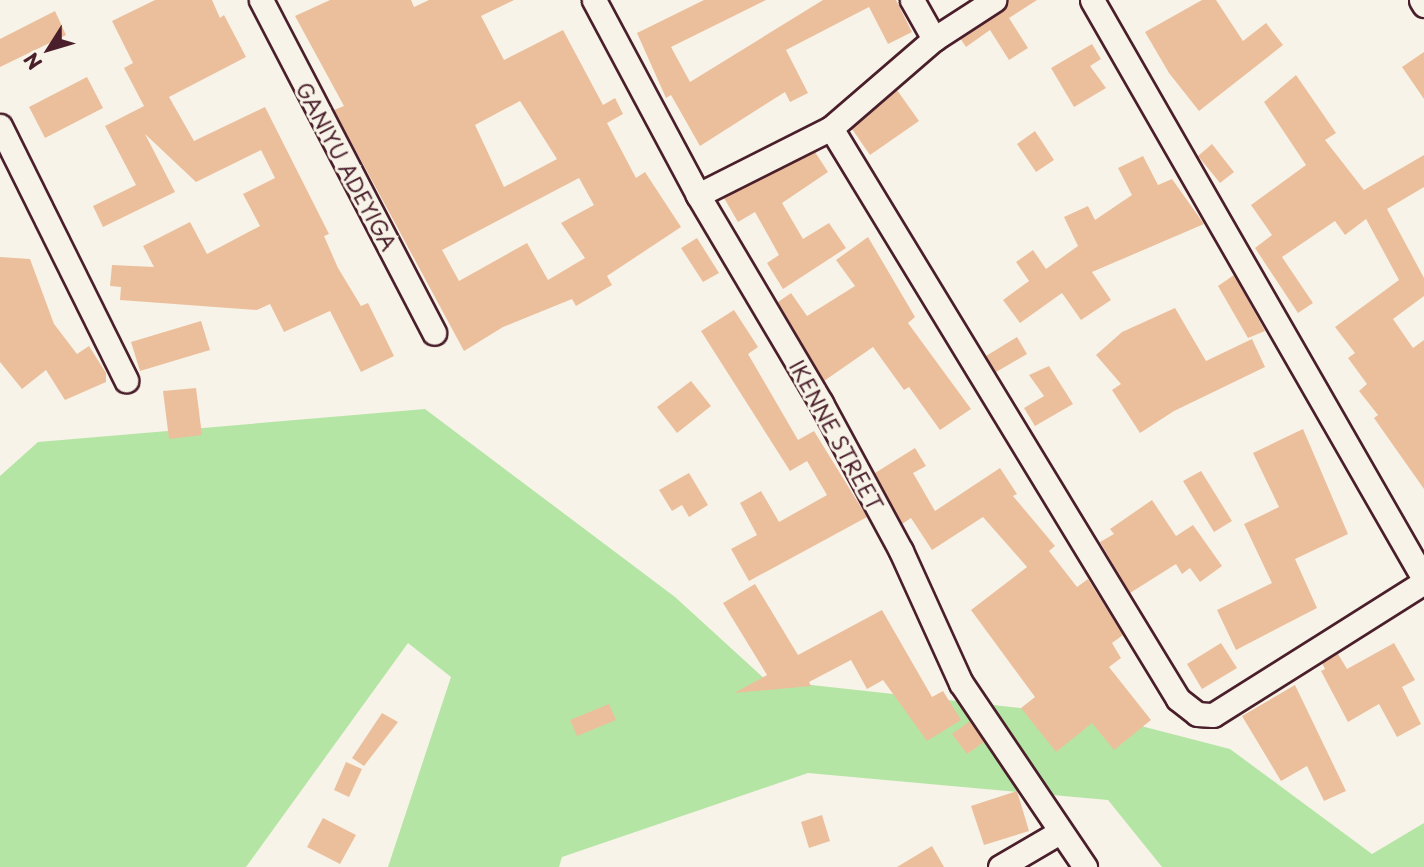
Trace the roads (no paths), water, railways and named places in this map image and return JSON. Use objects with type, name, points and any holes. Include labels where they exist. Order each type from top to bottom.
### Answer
[{"type":"street","name":"GANIYU ADEYIGA","points":[[261,0],[434,333]]},
{"type":"street","name":"IKENNE STREET","points":[[594,0],[698,195],[827,414],[901,551],[961,682],[1085,867]]},
{"type":"street","points":[[912,0],[934,39]]},
{"type":"street","points":[[698,195],[831,128],[934,39],[994,0]]},
{"type":"street","points":[[831,128],[1178,699],[1197,714],[1213,715],[1424,581],[1092,0]]},
{"type":"street","points":[[1421,0],[1424,5]]},
{"type":"street","points":[[0,126],[126,380]]},
{"type":"street","points":[[1000,867],[1060,832]]}]
